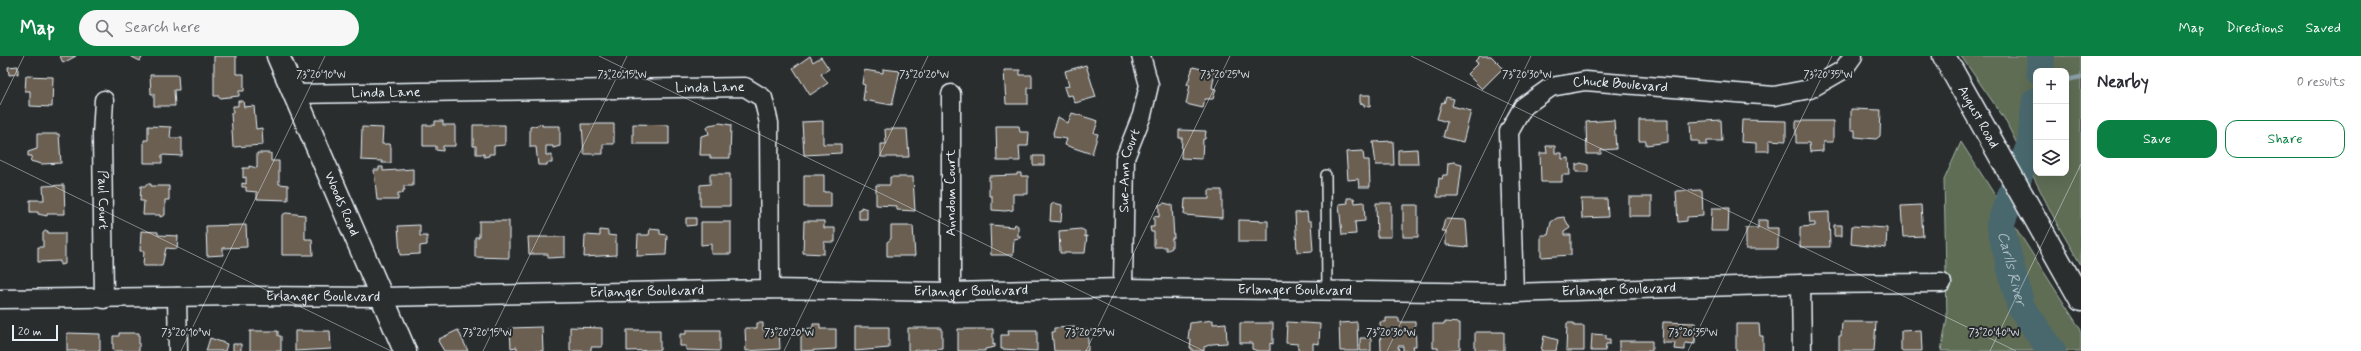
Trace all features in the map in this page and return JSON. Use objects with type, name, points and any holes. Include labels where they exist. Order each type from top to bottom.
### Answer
[{"type":"street","name":"Woods Road","points":[[278,56],[405,351]]},
{"type":"street","name":"Sue-Ann Court","points":[[1123,288],[1125,158],[1142,115],[1149,85],[1141,56]]},
{"type":"street","name":"Chuck Boulevard","points":[[1514,293],[1509,132],[1523,107],[1551,87],[1585,81],[1774,96],[1810,89],[1843,70],[1853,56]]},
{"type":"street","name":"August Road","points":[[1944,56],[2014,177],[2081,300]]},
{"type":"street","name":"Linda Lane","points":[[294,94],[745,86],[763,98],[769,123],[770,289]]},
{"type":"street","name":"Anndom Court","points":[[951,94],[951,292]]},
{"type":"street","name":"Paul Court","points":[[104,100],[102,135],[104,298]]},
{"type":"street","name":"Erlanger Boulevard","points":[[0,299],[381,297],[770,289],[951,292],[1123,288],[1514,293],[1801,284],[1942,283]]},
{"type":"street","points":[[1801,284],[1802,351]]},
{"type":"street","points":[[177,297],[178,351]]},
{"type":"lane","points":[[1326,175],[1327,290]]},
{"type":"green space","points":[[1961,56],[2081,56],[2081,265],[2057,224],[2004,118]]},
{"type":"green space","points":[[1961,142],[2081,330],[2081,351],[1941,351],[1947,319],[1944,180]]},
{"type":"building","points":[[60,56],[76,56],[63,63]]},
{"type":"building","points":[[130,56],[143,56],[140,61]]},
{"type":"building","points":[[214,56],[236,56],[236,74],[244,74],[244,91],[239,91],[239,96],[219,98],[219,96],[214,96]]},
{"type":"building","points":[[810,56],[813,62],[821,57],[829,69],[821,74],[828,83],[810,95],[793,68]]},
{"type":"building","points":[[1480,56],[1491,56],[1503,68],[1482,89],[1467,74],[1478,63],[1475,61]]},
{"type":"building","points":[[1086,65],[1096,97],[1075,103],[1072,95],[1067,96],[1064,87],[1069,86],[1065,71]]},
{"type":"building","points":[[18,66],[18,74],[9,75],[8,67]]},
{"type":"building","points":[[1193,67],[1215,72],[1212,88],[1216,89],[1213,99],[1205,99],[1203,108],[1186,104],[1190,85],[1187,85]]},
{"type":"building","points":[[883,69],[900,71],[892,105],[863,100],[865,85],[862,84],[864,70],[883,73]]},
{"type":"building","points":[[1004,70],[1020,70],[1020,75],[1032,75],[1032,88],[1028,88],[1028,104],[1006,104]]},
{"type":"building","points":[[150,75],[178,75],[179,90],[174,90],[175,106],[154,106],[154,94],[151,94]]},
{"type":"building","points":[[26,76],[53,77],[52,107],[30,106],[30,91],[25,91]]},
{"type":"building","points":[[1360,95],[1370,95],[1370,107],[1364,106],[1364,104],[1360,103]]},
{"type":"building","points":[[1446,97],[1454,99],[1452,106],[1471,111],[1463,142],[1443,137],[1447,122],[1437,119],[1442,102],[1444,103]]},
{"type":"building","points":[[238,101],[243,101],[244,107],[254,106],[256,129],[262,128],[263,145],[233,147],[231,113],[233,113],[233,106],[238,106]]},
{"type":"building","points":[[1851,109],[1881,110],[1880,136],[1876,139],[1855,137],[1855,130],[1851,130]]},
{"type":"building","points":[[1072,113],[1098,121],[1094,133],[1098,134],[1092,154],[1065,145],[1067,139],[1054,137],[1053,133],[1058,117],[1068,123]]},
{"type":"building","points":[[1614,120],[1616,149],[1601,150],[1601,154],[1587,154],[1586,122]]},
{"type":"building","points":[[1639,120],[1668,120],[1668,142],[1646,145],[1646,141],[1639,141]]},
{"type":"building","points":[[1721,120],[1722,141],[1707,141],[1707,145],[1699,145],[1699,141],[1691,141],[1690,122]]},
{"type":"building","points":[[1742,120],[1786,121],[1786,141],[1769,140],[1769,151],[1756,151],[1756,143],[1741,142]]},
{"type":"building","points":[[435,121],[443,121],[443,125],[455,125],[455,146],[443,146],[443,151],[436,150],[436,146],[423,146],[423,125],[435,125]]},
{"type":"building","points":[[823,121],[823,144],[841,144],[841,153],[804,155],[802,122]]},
{"type":"building","points":[[1796,121],[1833,121],[1833,142],[1823,142],[1823,151],[1810,152],[1809,143],[1796,143]]},
{"type":"building","points":[[720,123],[731,125],[730,158],[710,158],[710,155],[700,155],[701,136],[709,134],[707,127],[709,125]]},
{"type":"building","points":[[542,124],[542,126],[560,126],[560,146],[553,148],[553,146],[546,146],[546,155],[552,155],[552,163],[547,163],[547,165],[538,165],[536,147],[530,147],[530,127]]},
{"type":"building","points":[[582,124],[614,124],[614,144],[603,144],[603,154],[584,154]]},
{"type":"building","points":[[633,124],[669,125],[669,144],[633,144]]},
{"type":"building","points":[[473,125],[505,125],[505,145],[494,146],[494,154],[489,154],[489,156],[484,157],[484,154],[476,154],[476,146],[473,146]]},
{"type":"building","points":[[148,126],[171,127],[170,138],[182,138],[182,156],[162,155],[162,163],[144,163],[144,140],[148,140]]},
{"type":"building","points":[[996,126],[1019,126],[1020,132],[1029,132],[1028,146],[1019,146],[1020,161],[997,161]]},
{"type":"building","points":[[362,127],[383,128],[382,144],[390,144],[391,163],[361,160]]},
{"type":"building","points":[[885,129],[907,129],[909,157],[881,157],[881,144],[886,144]]},
{"type":"building","points":[[1179,130],[1206,131],[1205,139],[1203,139],[1202,159],[1181,158],[1182,138],[1179,138]]},
{"type":"building","points":[[37,134],[59,134],[61,163],[42,164],[30,161],[32,156],[28,156],[28,152],[37,149]]},
{"type":"building","points":[[1393,141],[1394,165],[1376,165],[1373,142]]},
{"type":"building","points":[[1546,146],[1555,146],[1555,153],[1562,153],[1562,159],[1569,158],[1570,175],[1562,175],[1562,182],[1541,182],[1540,153],[1547,153]]},
{"type":"building","points":[[1417,149],[1418,164],[1398,164],[1398,150]]},
{"type":"building","points":[[1363,151],[1364,160],[1369,160],[1370,187],[1359,187],[1358,179],[1348,180],[1346,152]]},
{"type":"building","points":[[257,153],[271,153],[271,161],[279,161],[279,184],[288,185],[288,200],[257,199],[257,192],[246,191],[246,187],[242,187],[242,183],[246,184],[246,177],[243,178],[243,168],[249,168],[249,166],[257,168]]},
{"type":"building","points":[[1033,156],[1044,156],[1044,165],[1033,165]]},
{"type":"building","points":[[1454,162],[1462,164],[1458,197],[1437,197],[1439,178],[1442,179],[1443,175],[1447,175],[1448,163]]},
{"type":"building","points":[[1581,163],[1588,165],[1588,172],[1576,172],[1576,165]]},
{"type":"building","points":[[379,167],[383,167],[383,171],[413,169],[413,186],[403,186],[405,190],[403,190],[403,193],[398,193],[398,200],[377,200],[374,170],[379,170]]},
{"type":"building","points":[[1017,173],[1021,173],[1021,176],[1028,176],[1028,194],[1013,194],[1013,210],[992,210],[992,196],[989,196],[989,176],[1017,175]]},
{"type":"building","points":[[710,174],[730,174],[730,206],[700,206],[700,185],[710,184]]},
{"type":"building","points":[[804,175],[824,175],[824,192],[831,192],[831,207],[804,207]]},
{"type":"building","points":[[890,177],[913,177],[915,211],[897,210],[897,206],[876,205],[876,185],[890,185]]},
{"type":"building","points":[[146,184],[151,184],[151,186],[169,186],[169,200],[165,200],[165,215],[160,217],[160,215],[143,215],[144,201],[140,201],[141,186],[146,186]]},
{"type":"building","points":[[64,185],[65,214],[47,214],[47,216],[38,214],[38,212],[30,212],[30,200],[44,200],[43,186]]},
{"type":"building","points":[[1209,190],[1222,190],[1222,218],[1184,215],[1185,199],[1209,199]]},
{"type":"building","points":[[1702,190],[1703,216],[1687,217],[1687,221],[1678,222],[1676,191]]},
{"type":"building","points":[[1629,197],[1652,197],[1652,216],[1629,216]]},
{"type":"building","points":[[1347,198],[1354,198],[1355,203],[1364,202],[1365,221],[1355,222],[1356,234],[1342,235],[1339,204],[1348,203]]},
{"type":"building","points":[[1581,199],[1607,199],[1608,217],[1582,218]]},
{"type":"building","points":[[1054,203],[1062,205],[1061,222],[1050,221],[1051,205]]},
{"type":"building","points":[[1164,203],[1172,205],[1174,238],[1172,238],[1172,248],[1168,250],[1166,250],[1166,247],[1154,247],[1154,232],[1151,232],[1150,227],[1154,227],[1154,216],[1159,217],[1159,205]]},
{"type":"building","points":[[1376,203],[1391,203],[1391,237],[1377,237]]},
{"type":"building","points":[[1403,205],[1418,205],[1418,237],[1403,237]]},
{"type":"building","points":[[1921,205],[1923,236],[1903,237],[1901,206]]},
{"type":"building","points":[[861,207],[867,209],[867,219],[859,219],[859,209],[861,209]]},
{"type":"building","points":[[1712,208],[1729,208],[1728,231],[1711,231]]},
{"type":"building","points":[[1307,212],[1308,221],[1311,221],[1313,251],[1297,252],[1295,213]]},
{"type":"building","points":[[1829,212],[1830,247],[1800,247],[1800,227],[1815,226],[1815,223],[1810,223],[1809,213]]},
{"type":"building","points":[[286,213],[305,215],[305,239],[312,239],[313,255],[282,255],[282,215]]},
{"type":"building","points":[[1564,217],[1570,228],[1564,232],[1564,235],[1571,235],[1571,255],[1541,257],[1541,235],[1548,235],[1551,222],[1557,218]]},
{"type":"building","points":[[686,218],[696,218],[696,225],[686,226]]},
{"type":"building","points":[[1445,219],[1466,220],[1468,247],[1446,245],[1446,231],[1442,231]]},
{"type":"building","points":[[1239,220],[1268,221],[1268,242],[1239,242]]},
{"type":"building","points":[[1758,220],[1767,220],[1767,228],[1778,228],[1778,249],[1746,249],[1746,228],[1758,228]]},
{"type":"building","points":[[479,221],[509,221],[509,258],[475,257],[475,237],[479,237]]},
{"type":"building","points":[[804,221],[824,221],[824,228],[835,228],[835,242],[824,242],[824,254],[803,253]]},
{"type":"building","points":[[701,222],[731,222],[731,254],[711,254],[711,244],[701,245]]},
{"type":"building","points":[[1015,224],[1018,226],[1018,236],[1020,236],[1020,238],[1014,239],[1013,255],[991,255],[990,225],[1014,227]]},
{"type":"building","points":[[246,225],[247,247],[223,248],[223,255],[207,256],[206,226]]},
{"type":"building","points":[[420,225],[420,236],[427,236],[427,245],[420,246],[420,254],[400,255],[398,226]]},
{"type":"building","points":[[1834,225],[1842,225],[1842,236],[1834,236]]},
{"type":"building","points":[[891,226],[913,226],[915,256],[887,256],[887,242],[891,239]]},
{"type":"building","points":[[1852,226],[1887,228],[1886,248],[1851,244]]},
{"type":"building","points":[[650,229],[660,230],[660,234],[667,235],[666,255],[637,256],[638,235],[649,235]]},
{"type":"building","points":[[1081,229],[1085,231],[1085,237],[1087,236],[1085,253],[1060,253],[1059,231]]},
{"type":"building","points":[[600,230],[608,231],[608,235],[616,236],[616,255],[584,257],[585,235],[600,236]]},
{"type":"building","points":[[48,231],[48,233],[65,233],[65,264],[60,265],[60,261],[38,262],[38,247],[43,247],[43,233]]},
{"type":"building","points":[[141,231],[158,232],[158,235],[178,236],[177,249],[166,248],[162,266],[143,266],[144,251],[140,251]]},
{"type":"building","points":[[528,237],[565,237],[565,257],[548,258],[548,254],[529,254]]},
{"type":"building","points":[[1386,318],[1399,318],[1399,322],[1415,322],[1416,346],[1413,346],[1414,351],[1403,351],[1403,346],[1398,346],[1399,351],[1381,351],[1380,322],[1386,322]]},
{"type":"building","points":[[1213,320],[1213,324],[1226,323],[1227,343],[1212,344],[1204,347],[1204,351],[1192,351],[1192,348],[1190,348],[1191,339],[1188,339],[1190,323]]},
{"type":"building","points":[[1287,322],[1320,324],[1319,344],[1313,343],[1313,351],[1298,350],[1298,344],[1286,343]]},
{"type":"building","points":[[1357,322],[1358,351],[1340,351],[1339,323]]},
{"type":"building","points":[[1445,322],[1460,323],[1460,349],[1438,351],[1438,348],[1433,348],[1433,324],[1445,324]]},
{"type":"building","points":[[1663,322],[1696,323],[1695,344],[1685,343],[1685,350],[1674,349],[1675,343],[1662,343]]},
{"type":"building","points":[[1842,322],[1876,322],[1874,351],[1839,351],[1839,336],[1841,336]]},
{"type":"building","points":[[757,323],[763,323],[763,330],[779,329],[780,349],[746,351],[745,328],[757,328]]},
{"type":"building","points":[[1240,323],[1273,323],[1273,344],[1270,343],[1270,351],[1258,351],[1252,349],[1252,343],[1240,343]]},
{"type":"building","points":[[1567,323],[1574,323],[1574,326],[1584,326],[1584,351],[1566,351]]},
{"type":"building","points":[[813,324],[820,324],[820,329],[836,329],[836,349],[801,351],[801,329],[813,328]]},
{"type":"building","points":[[1736,324],[1759,324],[1760,336],[1763,336],[1763,351],[1736,351]]},
{"type":"building","points":[[542,327],[543,351],[522,351],[517,350],[517,347],[511,348],[510,328]]},
{"type":"building","points":[[570,327],[602,328],[602,347],[591,347],[591,351],[570,351]]},
{"type":"building","points":[[855,327],[889,327],[889,348],[855,351]]},
{"type":"building","points":[[1075,327],[1075,331],[1088,330],[1088,351],[1054,351],[1052,332],[1054,332],[1054,328]]},
{"type":"building","points":[[908,328],[942,328],[942,348],[908,351]]},
{"type":"building","points":[[958,329],[993,329],[993,345],[995,344],[995,347],[985,349],[985,351],[958,351]]},
{"type":"building","points":[[458,330],[468,351],[444,351],[438,341],[439,339]]},
{"type":"building","points":[[627,330],[660,330],[660,350],[627,351]]},
{"type":"building","points":[[686,330],[720,330],[720,351],[686,350],[686,346],[680,346],[680,334],[686,334]]},
{"type":"building","points":[[1008,330],[1037,330],[1037,351],[1001,349],[1001,335],[1009,335]]},
{"type":"building","points":[[1921,330],[1922,351],[1901,351],[1901,331]]},
{"type":"building","points":[[250,331],[278,331],[278,336],[281,336],[281,351],[250,351]]},
{"type":"building","points":[[295,331],[330,331],[331,349],[295,351]]},
{"type":"building","points":[[1475,332],[1504,332],[1504,351],[1475,351]]},
{"type":"building","points":[[67,333],[100,334],[100,351],[67,351]]},
{"type":"building","points":[[119,333],[139,333],[139,351],[113,351],[113,336],[119,336]]},
{"type":"building","points":[[1592,334],[1606,335],[1606,339],[1610,339],[1610,344],[1606,344],[1605,351],[1591,351]]},
{"type":"building","points":[[1544,336],[1558,340],[1556,351],[1541,351]]},
{"type":"building","points":[[210,338],[227,344],[225,351],[206,351]]},
{"type":"building","points":[[1360,338],[1371,338],[1371,351],[1360,351]]},
{"type":"building","points":[[1619,341],[1652,341],[1652,351],[1619,351]]},
{"type":"building","points":[[233,344],[241,344],[241,351],[233,351]]},
{"type":"waterway","name":"Carlls River","points":[[2040,68],[2041,56]]},
{"type":"waterway","points":[[2069,79],[2081,77]]},
{"type":"waterway","name":"Carlls River","points":[[2036,104],[2031,143],[2000,225],[2021,307],[2052,351]]}]
